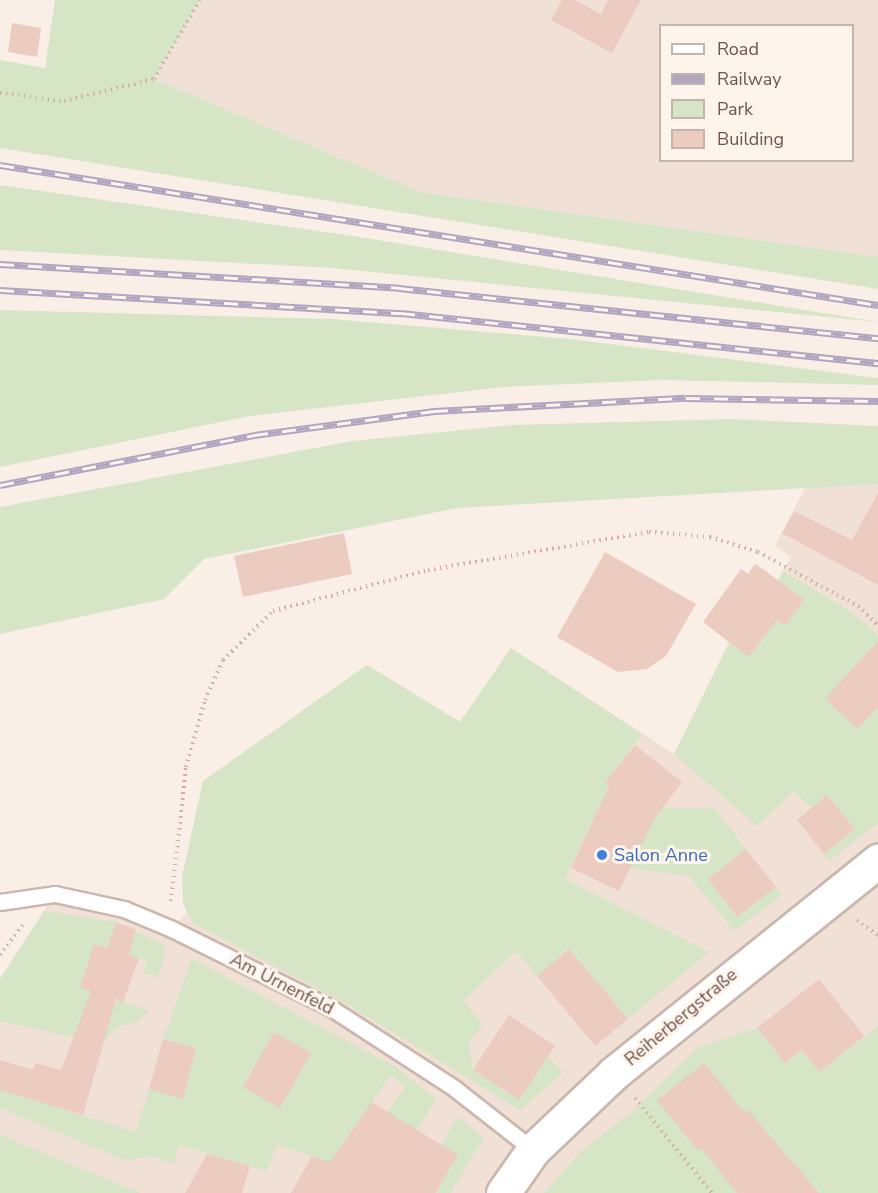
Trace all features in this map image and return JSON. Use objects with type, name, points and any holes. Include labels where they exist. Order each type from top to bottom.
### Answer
[{"type":"street","name":"Reiherbergstraße","points":[[503,1193],[533,1150],[614,1073],[878,861]]},
{"type":"lane","name":"Am Urnenfeld","points":[[0,902],[55,894],[124,909],[172,929],[331,1008],[454,1088],[533,1150]]},
{"type":"path","points":[[0,93],[64,101],[154,79],[200,0]]},
{"type":"path","points":[[172,929],[170,873],[186,767],[205,700],[223,660],[273,611],[440,568],[649,532],[710,537],[758,552],[858,606],[878,625]]},
{"type":"path","points":[[630,1091],[712,1193]]},
{"type":"shaded area","points":[[200,0],[878,0],[878,257],[420,192],[154,79]]},
{"type":"shaded area","points":[[878,484],[878,1193],[0,1193],[0,979],[55,894],[172,929],[186,914],[182,878],[203,781],[367,665],[460,722],[511,648],[674,754],[729,642],[708,626],[741,569],[748,573],[756,563],[778,580],[791,557],[775,546],[806,486]]},
{"type":"green space","points":[[55,0],[200,0],[154,79],[420,192],[878,257],[878,289],[0,148],[0,60],[45,68]]},
{"type":"green space","points":[[0,185],[353,236],[878,322],[332,268],[0,250]]},
{"type":"green space","points":[[0,310],[331,319],[570,339],[878,378],[878,385],[661,380],[503,387],[250,416],[0,467]]},
{"type":"green space","points":[[731,419],[878,426],[878,484],[457,508],[204,559],[164,599],[0,634],[0,507],[352,441],[513,425]]},
{"type":"green space","points":[[783,571],[853,613],[878,635],[878,823],[829,861],[824,854],[855,829],[828,795],[811,808],[794,791],[757,826],[674,754],[730,642],[749,657],[777,620],[785,625],[804,600],[778,580]]},
{"type":"green space","points":[[511,648],[642,734],[605,783],[653,820],[662,808],[714,808],[746,849],[708,879],[737,917],[776,887],[782,895],[734,931],[689,876],[630,868],[641,846],[591,823],[565,879],[709,952],[628,1019],[569,949],[537,976],[516,951],[463,1001],[483,1025],[469,1041],[473,1070],[519,1100],[548,1056],[563,1073],[520,1110],[340,1000],[194,924],[183,903],[182,878],[203,781],[367,665],[460,722]]},
{"type":"green space","points":[[44,911],[117,922],[167,947],[158,977],[143,973],[147,961],[94,944],[80,988],[149,1011],[138,1021],[116,1028],[103,1043],[0,1021],[0,979]]},
{"type":"green space","points":[[192,959],[396,1067],[436,1099],[382,1187],[347,1170],[405,1087],[391,1075],[330,1162],[278,1145],[266,1171],[179,1145],[174,1163],[150,1156],[127,1161],[0,1108],[0,1090],[136,1132],[149,1089],[183,1098],[196,1048],[163,1039]]},
{"type":"green space","points":[[878,1026],[878,1193],[544,1193],[580,1152],[632,1112],[697,1048],[757,1028],[785,1063],[802,1050],[819,1072]]},
{"type":"green space","points":[[458,1117],[484,1138],[450,1193],[435,1193],[458,1155],[442,1145]]},
{"type":"green space","points":[[0,1135],[140,1193],[0,1193]]},
{"type":"building","points":[[562,0],[575,0],[601,14],[608,0],[641,0],[612,53],[551,20]]},
{"type":"building","points":[[12,23],[41,28],[37,57],[8,52]]},
{"type":"building","points":[[878,493],[878,585],[782,533],[794,511],[852,540]]},
{"type":"building","points":[[344,533],[352,574],[243,597],[234,556]]},
{"type":"building","points":[[605,552],[696,604],[666,656],[647,669],[618,672],[557,637]]},
{"type":"building","points":[[755,564],[804,599],[785,626],[777,620],[749,657],[703,622],[741,569],[748,574]]},
{"type":"building","points":[[878,641],[878,707],[857,729],[825,699]]},
{"type":"building","points":[[635,745],[682,782],[653,821],[619,891],[571,868],[609,786],[605,783]]},
{"type":"building","points":[[827,795],[855,829],[824,854],[797,820]]},
{"type":"building","points":[[746,849],[776,887],[737,917],[708,879]]},
{"type":"building","points":[[116,923],[136,929],[129,955],[139,958],[123,1002],[116,999],[83,1115],[0,1090],[0,1060],[33,1070],[36,1063],[61,1070],[91,991],[80,988],[94,944],[107,948]]},
{"type":"building","points":[[569,949],[628,1019],[595,1046],[537,976]]},
{"type":"building","points":[[819,979],[864,1036],[819,1072],[802,1050],[785,1063],[757,1028]]},
{"type":"building","points":[[509,1015],[555,1046],[519,1100],[473,1070]]},
{"type":"building","points":[[274,1032],[311,1053],[280,1108],[243,1087]]},
{"type":"building","points":[[163,1039],[196,1048],[183,1099],[149,1089]]},
{"type":"building","points":[[704,1063],[744,1112],[747,1109],[819,1193],[737,1193],[701,1148],[698,1151],[657,1100]]},
{"type":"building","points":[[372,1102],[458,1155],[435,1193],[291,1193],[312,1156],[330,1162]]},
{"type":"building","points":[[207,1154],[250,1166],[242,1193],[185,1193]]},
{"type":"railway","points":[[0,165],[878,305]]},
{"type":"railway","points":[[0,264],[399,288],[878,338]]},
{"type":"railway","points":[[0,290],[401,313],[878,363]]},
{"type":"railway","points":[[0,485],[254,435],[434,411],[686,398],[878,401]]},
{"type":"place","name":"Salon Anne","points":[[602,855]]}]
